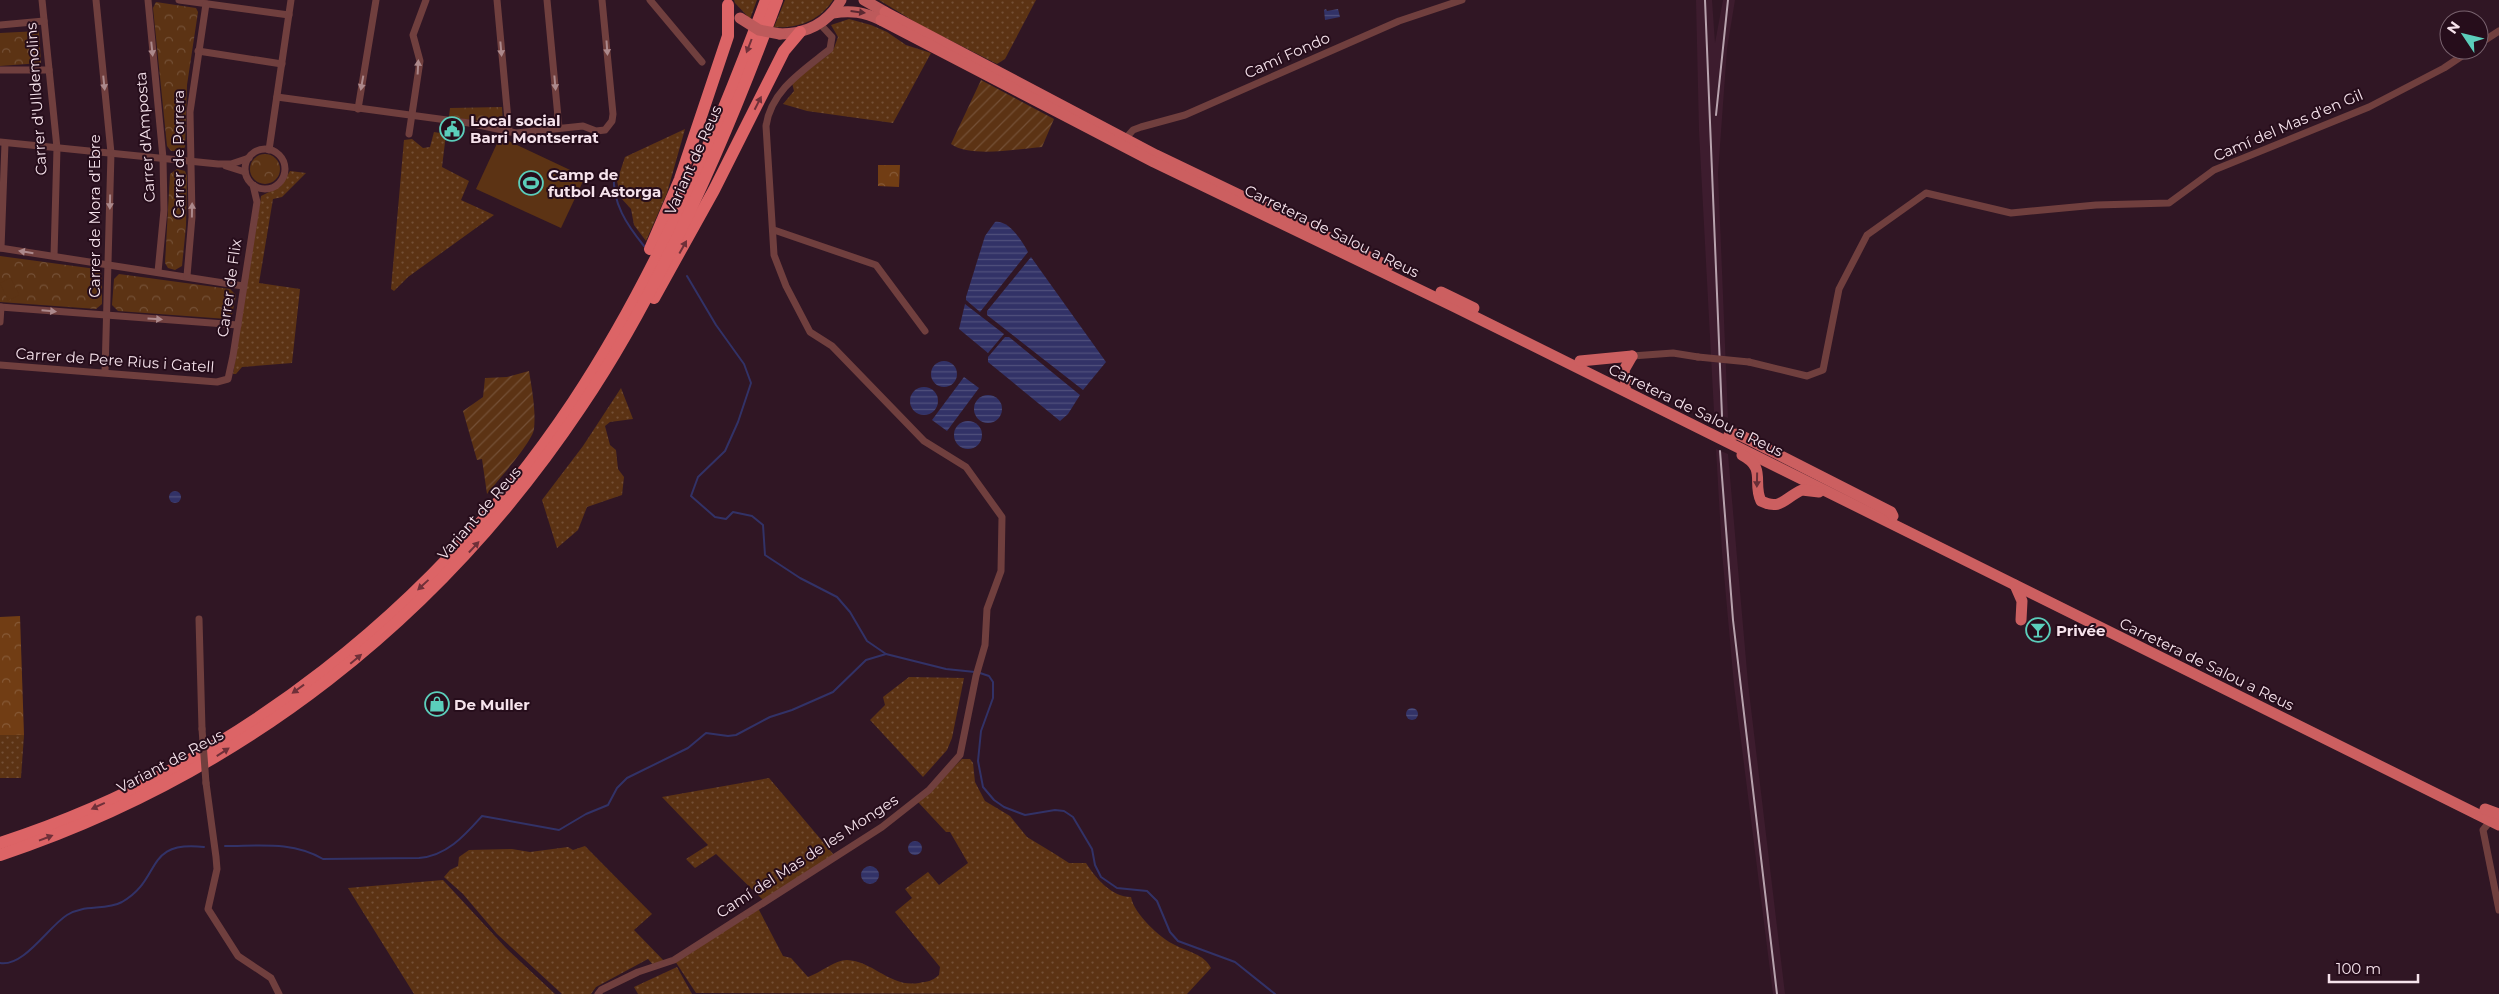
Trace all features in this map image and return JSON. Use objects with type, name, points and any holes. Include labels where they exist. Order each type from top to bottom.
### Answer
[{"type":"highway","name":"Variant de Reus","points":[[0,843],[77,815],[139,786],[208,750],[264,714],[316,677],[377,628],[430,578],[471,534],[539,450],[575,399],[645,276],[690,183],[766,0]]},
{"type":"highway","name":"Variant de Reus","points":[[0,855],[82,824],[145,796],[204,764],[271,722],[336,675],[384,636],[479,541],[548,455],[592,390],[654,281],[697,194],[758,52],[777,0]]},
{"type":"highway","points":[[539,450],[602,343],[639,273],[680,179],[728,36],[727,3]]},
{"type":"highway","points":[[883,16],[1126,138],[2499,815]]},
{"type":"highway","name":"Carretera de Salou a Reus","points":[[883,16],[1154,162],[1637,397],[2499,825]]},
{"type":"highway","points":[[592,390],[604,383],[623,353],[714,190],[784,51],[800,32]]},
{"type":"highway","points":[[1580,361],[1632,356]]},
{"type":"highway","points":[[1626,385],[1624,370],[1632,356]]},
{"type":"highway","points":[[1637,397],[1642,406],[1747,458],[1756,467],[1759,480],[1756,492],[1761,501],[1770,506],[1778,506],[1802,490],[1827,492]]},
{"type":"highway","points":[[2015,585],[2022,601],[2022,620],[2028,608],[2034,604],[2048,602]]},
{"type":"highway","points":[[2409,780],[2426,793],[2499,831]]},
{"type":"main road","points":[[727,3],[740,18],[759,30],[780,34],[800,32],[820,24],[832,13],[841,0]]},
{"type":"main road","points":[[864,0],[883,16]]},
{"type":"main road","points":[[832,13],[860,12],[883,16]]},
{"type":"street","name":"Carrer d'Ulldemolins","points":[[42,0],[57,148],[54,256]]},
{"type":"street","name":"Carrer de Mora d'Ebre","points":[[96,0],[111,153],[105,372]]},
{"type":"street","name":"Carrer d'Amposta","points":[[148,0],[163,158],[164,210],[158,272]]},
{"type":"street","points":[[179,0],[289,15]]},
{"type":"street","points":[[269,150],[290,0]]},
{"type":"street","points":[[358,109],[376,0]]},
{"type":"street","points":[[409,134],[420,61],[413,35],[426,0]]},
{"type":"street","points":[[497,0],[509,131]]},
{"type":"street","points":[[547,0],[558,128]]},
{"type":"street","points":[[277,96],[358,109],[412,115],[516,133],[582,126],[596,131],[605,130],[613,114],[602,0]]},
{"type":"street","points":[[650,0],[702,62]]},
{"type":"street","name":"Camí Fondo","points":[[1126,138],[1133,130],[1141,126],[1184,115],[1399,20],[1462,0]]},
{"type":"street","name":"Carrer de Porrera","points":[[187,276],[192,217],[190,112],[206,4]]},
{"type":"street","points":[[0,25],[44,21]]},
{"type":"street","name":"Camí del Mas de les Monges","points":[[598,994],[601,990],[638,972],[674,960],[882,827],[929,790],[960,755],[976,676],[985,645],[987,609],[1001,571],[1002,517],[966,467],[924,441],[832,346],[810,332],[786,286],[774,255],[774,230],[766,126],[767,116],[784,88],[830,49],[832,36],[820,24]]},
{"type":"street","points":[[198,51],[282,64]]},
{"type":"street","name":"Camí del Mas d'en Gil","points":[[1632,356],[1673,353],[1698,358],[1749,362],[1807,376],[1823,370],[1839,290],[1867,235],[1926,193],[2011,213],[2096,205],[2169,203],[2214,170],[2369,107],[2456,60]]},
{"type":"street","points":[[0,70],[49,70]]},
{"type":"street","points":[[243,286],[0,248],[3,143],[192,160],[218,164],[246,172]]},
{"type":"street","points":[[218,164],[231,164],[249,158],[256,152],[269,150],[282,157],[285,172],[280,184],[264,190],[253,185],[246,172],[249,158]]},
{"type":"street","name":"Carrer de Flix","points":[[253,185],[257,202]]},
{"type":"street","name":"Carrer de Flix","points":[[228,379],[257,202],[264,190]]},
{"type":"street","points":[[774,230],[876,265],[924,331]]},
{"type":"street","points":[[0,322],[0,307],[238,325]]},
{"type":"street","name":"Carrer de Pere Rius i Gatell","points":[[0,365],[217,382],[228,379]]},
{"type":"street","points":[[199,620],[202,729],[206,784],[217,869],[208,909],[238,956],[271,978],[280,994]]},
{"type":"street","points":[[2487,825],[2483,830],[2499,910]]},
{"type":"shaded area","points":[[1696,0],[1712,0],[1715,43],[1723,0],[1735,0],[1727,49],[1718,173],[1728,418],[1714,412],[1699,131]]},
{"type":"shaded area","points":[[1326,9],[1327,11],[1338,9],[1340,17],[1325,20],[1324,10]]},
{"type":"shaded area","points":[[995,222],[1005,224],[1010,228],[1019,237],[1028,252],[980,312],[966,300],[966,297],[985,236]]},
{"type":"shaded area","points":[[1031,257],[1106,362],[1083,390],[987,315],[987,311]]},
{"type":"shaded area","points":[[965,304],[1004,334],[988,353],[959,329]]},
{"type":"shaded area","points":[[1005,337],[1009,337],[1080,395],[1068,414],[1060,421],[988,362],[988,357]]},
{"type":"shaded area","points":[[944,361],[954,364],[957,374],[954,384],[944,387],[934,384],[931,374],[934,364]]},
{"type":"shaded area","points":[[964,377],[979,388],[947,431],[932,420]]},
{"type":"shaded area","points":[[924,387],[934,391],[938,401],[934,411],[924,415],[914,411],[910,401],[914,391]]},
{"type":"shaded area","points":[[988,395],[998,399],[1002,409],[998,419],[988,423],[978,419],[974,409],[978,399]]},
{"type":"shaded area","points":[[968,421],[978,425],[982,435],[978,445],[968,449],[958,445],[954,435],[958,425]]},
{"type":"shaded area","points":[[1716,449],[1728,454],[1748,683],[1785,994],[1773,994],[1734,685],[1722,552]]},
{"type":"shaded area","points":[[177,491],[180,492],[180,502],[173,503],[170,502],[169,495],[170,492]]},
{"type":"shaded area","points":[[1414,708],[1417,709],[1417,719],[1410,720],[1407,719],[1406,712],[1407,709]]},
{"type":"shaded area","points":[[915,841],[920,843],[922,848],[920,853],[915,855],[910,853],[908,848],[910,843]]},
{"type":"shaded area","points":[[866,866],[874,866],[879,871],[877,882],[866,884],[861,879],[861,871]]},
{"type":"green space","points":[[734,0],[757,0],[750,19],[735,3]]},
{"type":"green space","points":[[785,0],[833,0],[822,13],[808,22],[800,25],[774,27]]},
{"type":"green space","points":[[879,0],[1036,0],[1005,59],[997,64],[920,25]]},
{"type":"green space","points":[[156,2],[196,8],[198,12],[187,85],[185,147],[181,151],[171,151],[167,146],[153,8]]},
{"type":"green space","points":[[849,19],[871,25],[887,32],[906,45],[931,53],[893,123],[807,111],[783,104],[794,91],[792,83],[828,55],[834,48],[838,37],[831,25]]},
{"type":"green space","points":[[39,31],[41,63],[0,66],[0,33]]},
{"type":"green space","points":[[981,80],[1054,119],[1042,147],[982,152],[970,151],[951,144]]},
{"type":"green space","points":[[502,107],[503,124],[449,117],[450,108]]},
{"type":"green space","points":[[685,129],[667,193],[646,241],[634,225],[631,209],[621,198],[617,181],[625,157]]},
{"type":"green space","points":[[434,132],[446,134],[442,167],[469,181],[461,200],[494,215],[408,277],[394,291],[391,289],[404,140],[412,139],[423,148],[430,147]]},
{"type":"green space","name":"Camp de futbol Astorga","points":[[500,137],[585,177],[561,228],[476,189]]},
{"type":"green space","points":[[265,154],[271,155],[279,163],[279,175],[271,183],[265,184],[259,183],[251,175],[250,169],[251,163],[259,155]]},
{"type":"green space","points":[[878,165],[900,165],[899,187],[878,186]]},
{"type":"green space","points":[[177,169],[185,171],[187,176],[186,226],[182,266],[175,270],[168,268],[165,263],[170,174]]},
{"type":"green space","points":[[290,171],[306,173],[282,197],[273,199],[259,283],[300,289],[292,363],[242,367],[236,374],[233,374],[261,196],[281,186]]},
{"type":"green space","points":[[0,256],[96,269],[102,275],[102,304],[96,309],[0,302]]},
{"type":"green space","points":[[119,274],[230,289],[236,295],[232,315],[227,319],[118,311],[112,305],[114,279]]},
{"type":"green space","points":[[11,278],[19,295],[8,301],[0,283]]},
{"type":"green space","points":[[529,371],[534,407],[534,429],[532,435],[521,452],[487,494],[482,459],[477,460],[463,411],[483,397],[485,378],[507,377]]},
{"type":"green space","points":[[621,388],[633,419],[610,422],[605,426],[610,445],[616,450],[618,469],[624,477],[622,495],[587,507],[578,530],[557,548],[542,500],[583,446]]},
{"type":"green space","points":[[20,616],[24,735],[0,735],[0,617]]},
{"type":"green space","points":[[909,677],[964,678],[952,738],[947,750],[923,777],[870,720],[885,705],[883,697]]},
{"type":"green space","points":[[0,735],[24,735],[21,778],[0,778]]},
{"type":"green space","points":[[962,759],[970,759],[973,763],[975,782],[985,801],[1010,816],[1027,837],[1069,863],[1086,863],[1105,886],[1117,894],[1131,897],[1142,918],[1162,937],[1200,956],[1208,963],[1211,968],[1187,994],[696,993],[675,961],[758,908],[783,956],[791,958],[808,977],[838,962],[847,960],[856,961],[900,982],[919,983],[934,979],[939,975],[940,967],[895,912],[912,898],[905,889],[928,872],[939,885],[968,863],[950,832],[946,832],[918,802]]},
{"type":"green space","points":[[769,778],[834,855],[763,900],[716,854],[695,868],[686,859],[708,845],[662,797]]},
{"type":"green space","points":[[585,846],[652,914],[634,930],[666,963],[654,966],[648,959],[596,987],[591,994],[562,994],[497,934],[463,894],[444,877],[450,870],[458,866],[459,857],[469,850],[512,849],[530,852],[568,847],[573,850]]},
{"type":"green space","points":[[443,880],[506,948],[555,994],[414,994],[348,888]]},
{"type":"green space","points":[[677,967],[692,994],[638,994],[634,987]]},
{"type":"waterway","points":[[614,175],[615,195],[618,204],[627,222],[644,246]]},
{"type":"waterway","points":[[687,276],[716,325],[744,364],[751,383],[738,422],[725,451],[698,477],[691,496],[715,517],[726,519],[733,512],[752,516],[763,525],[765,555],[800,578],[837,597],[850,612],[867,641],[886,654],[946,669],[975,672]]},
{"type":"waterway","points":[[225,846],[263,845],[287,847],[299,849],[323,859],[419,858],[447,849],[462,837],[482,816],[559,830],[586,814],[608,805],[617,788],[627,778],[688,748],[706,733],[728,736],[736,735],[770,717],[792,710],[833,692],[866,660],[886,654]]},
{"type":"waterway","points":[[980,673],[989,676],[993,682],[993,698],[981,731],[978,761],[983,787],[994,800],[1004,807],[1025,815],[1055,810],[1064,811],[1073,817],[1092,849],[1095,865],[1101,877],[1117,888],[1147,891],[1157,901],[1170,932],[1178,941],[1235,962],[1275,994]]},
{"type":"waterway","points":[[0,963],[9,963],[27,953],[67,915],[87,908],[115,905],[122,902],[135,893],[144,883],[162,855],[171,849],[185,846],[204,847]]},
{"type":"railway","points":[[1705,0],[1722,416]]},
{"type":"railway","points":[[1716,115],[1728,0]]},
{"type":"railway","points":[[1720,451],[1733,620],[1777,994]]},
{"type":"place","name":"Local social Barri Montserrat","points":[[452,129]]},
{"type":"place","name":"Camp de futbol Astorga","points":[[531,183]]},
{"type":"place","name":"Privée","points":[[2038,630]]},
{"type":"place","name":"De Muller","points":[[437,704]]}]
